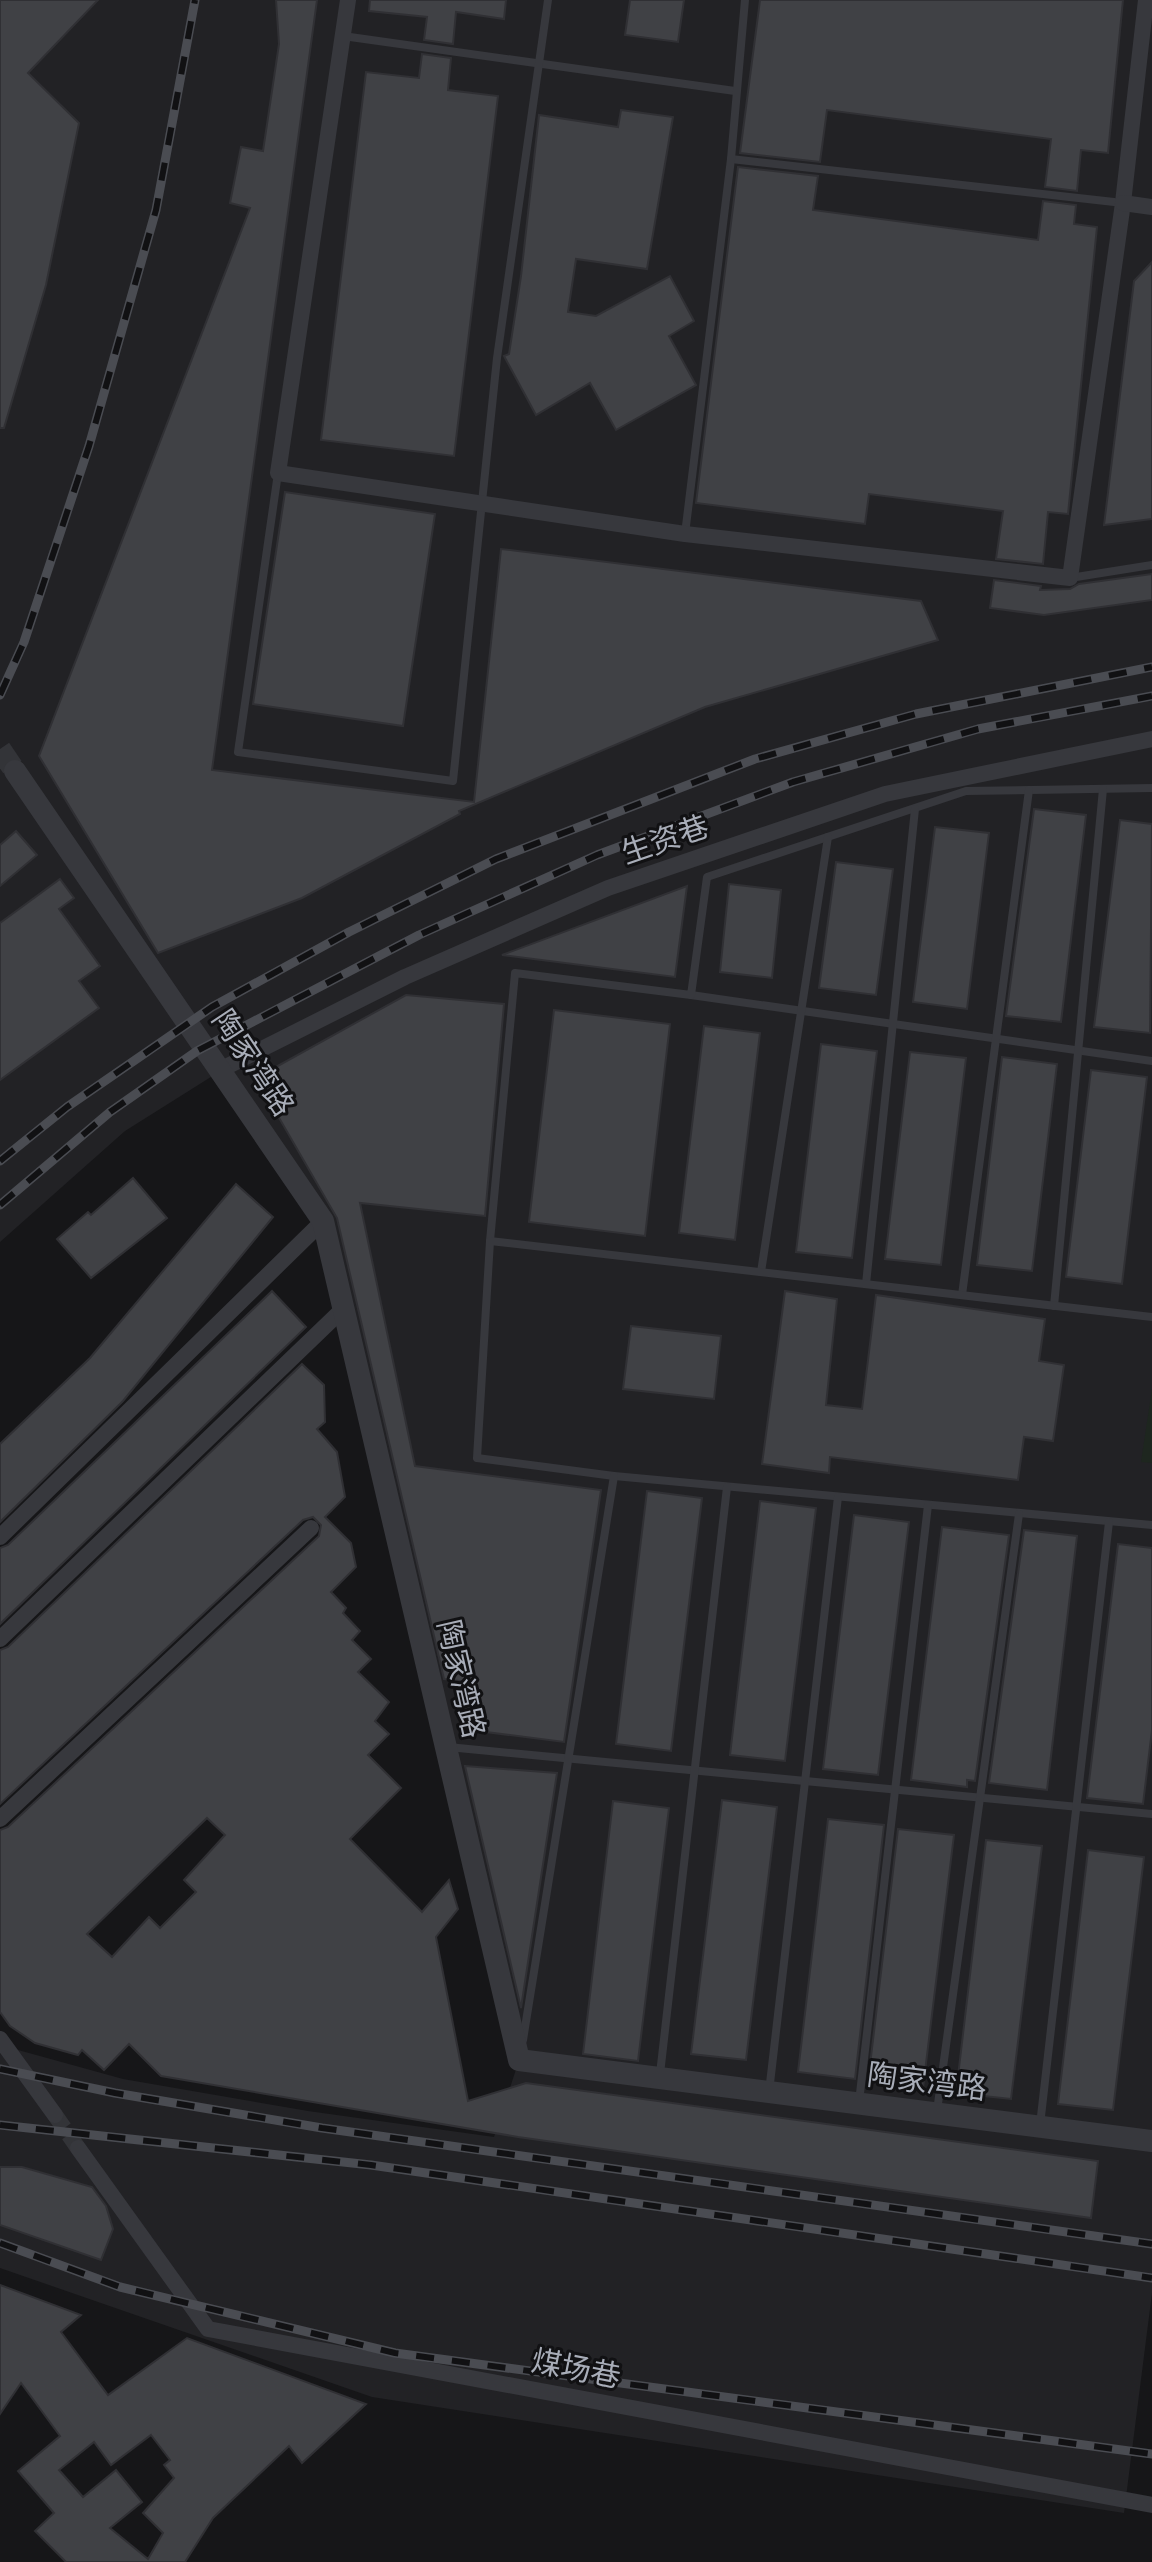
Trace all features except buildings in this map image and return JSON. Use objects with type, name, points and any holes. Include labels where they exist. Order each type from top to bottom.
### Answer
[{"type":"street","points":[[348,0],[278,473],[481,506],[685,534],[1070,578],[1123,203],[1146,0]]},
{"type":"street","points":[[1123,203],[1152,207]]},
{"type":"street","name":"生资巷","points":[[222,1069],[405,977],[608,888],[885,794],[1152,739]]},
{"type":"street","name":"陶家湾路","points":[[15,771],[222,1069],[323,1221],[519,2060],[1152,2141]]},
{"type":"street","points":[[0,1537],[323,1221]]},
{"type":"street","points":[[0,1639],[343,1309]]},
{"type":"street","points":[[0,1819],[311,1528]]},
{"type":"street","points":[[0,2039],[55,2115]]},
{"type":"street","name":"煤场巷","points":[[78,2148],[208,2329],[1152,2505]]},
{"type":"lane","points":[[278,473],[238,752],[453,781],[481,506],[548,0]]},
{"type":"lane","points":[[685,534],[731,159],[745,0]]},
{"type":"lane","points":[[343,36],[735,91]]},
{"type":"lane","points":[[731,159],[1123,203]]},
{"type":"lane","points":[[1070,578],[1152,565]]},
{"type":"lane","points":[[691,995],[707,877],[966,791],[1152,788]]},
{"type":"lane","points":[[1054,1306],[1103,789]]},
{"type":"lane","points":[[962,1295],[1029,790]]},
{"type":"lane","points":[[866,1284],[915,809]]},
{"type":"lane","points":[[761,1272],[828,837]]},
{"type":"lane","points":[[1152,1061],[515,973],[490,1241],[477,1458],[614,1476],[1152,1525]]},
{"type":"lane","points":[[490,1241],[1152,1317]]},
{"type":"lane","points":[[519,2060],[614,1476]]},
{"type":"lane","points":[[659,2078],[727,1487]]},
{"type":"lane","points":[[769,2093],[838,1497]]},
{"type":"lane","points":[[859,2103],[928,1505]]},
{"type":"lane","points":[[937,2112],[977,1799],[1019,1514]]},
{"type":"lane","points":[[1040,2127],[1109,1522]]},
{"type":"lane","points":[[446,1747],[1152,1814]]},
{"type":"shaded area","points":[[0,0],[1152,0],[1152,2293],[1124,2513],[372,2397],[0,2268],[0,2045],[123,2079],[308,2111],[494,2137],[519,2060],[323,1221],[222,1070],[125,1131],[0,1242]]},
{"type":"shaded area","points":[[1152,1389],[1152,1463],[1141,1462]]},
{"type":"tunnel","points":[[0,749],[15,771]]},
{"type":"tunnel","points":[[55,2115],[78,2148]]},
{"type":"railway","points":[[0,695],[24,642],[89,446],[156,210],[195,0]]},
{"type":"railway","points":[[0,1161],[67,1107],[212,1007],[349,932],[496,859],[755,759],[916,714],[1152,667]]},
{"type":"railway","points":[[0,1205],[110,1112],[197,1051],[419,935],[597,855],[793,782],[978,729],[1152,696]]},
{"type":"railway","points":[[0,2069],[115,2093],[322,2128],[1152,2244]]},
{"type":"railway","points":[[0,2125],[371,2165],[1152,2278]]},
{"type":"railway","points":[[0,2243],[120,2287],[395,2353],[1152,2454]]}]
